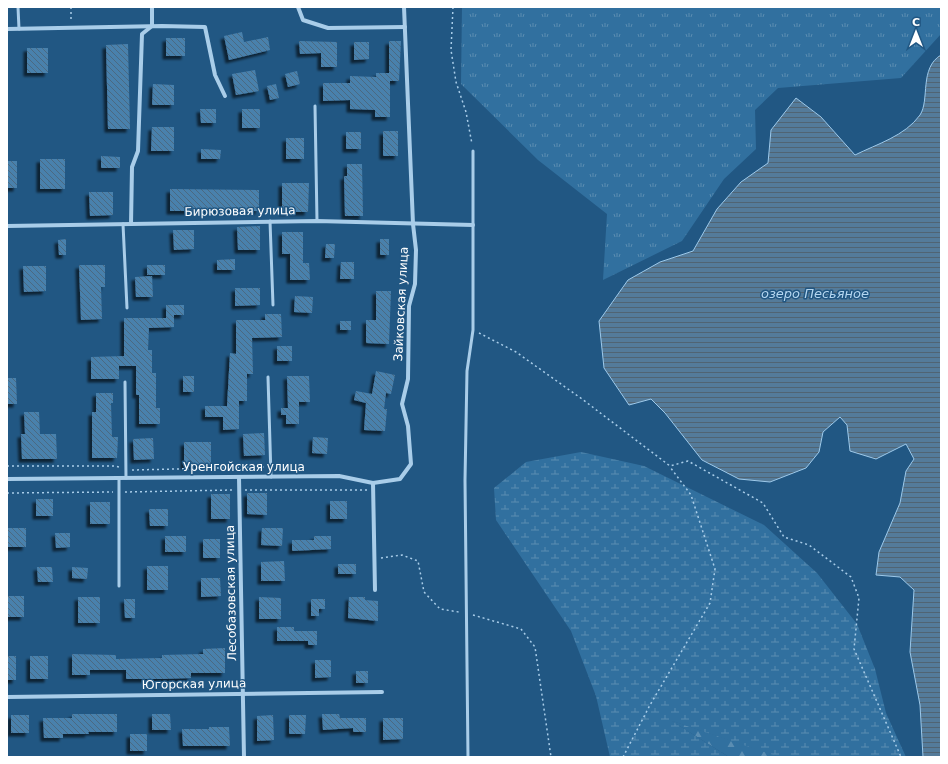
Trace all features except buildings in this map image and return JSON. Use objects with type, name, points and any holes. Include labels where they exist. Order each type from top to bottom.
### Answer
[{"type":"street","points":[[152,7],[152,26]]},
{"type":"street","points":[[298,7],[303,20],[328,28],[405,27]]},
{"type":"street","name":"Зайковская улица","points":[[373,483],[400,478],[411,464],[408,426],[402,404],[408,379],[409,306],[415,284],[416,250],[413,224],[404,7]]},
{"type":"street","points":[[7,29],[152,26],[205,27],[215,75],[225,96]]},
{"type":"street","points":[[131,224],[132,167],[138,151],[142,34],[152,26]]},
{"type":"street","name":"Бирюзовая улица","points":[[7,226],[270,221],[473,225]]},
{"type":"street","name":"Уренгойская улица","points":[[7,479],[339,476],[373,483]]},
{"type":"street","name":"Лесобазовская улица","points":[[239,477],[244,757]]},
{"type":"street","points":[[373,483],[376,559],[375,590]]},
{"type":"street","name":"Югорская улица","points":[[7,698],[243,693],[382,692]]},
{"type":"lane","points":[[18,7],[19,29]]},
{"type":"lane","points":[[316,106],[317,221]]},
{"type":"lane","points":[[468,757],[465,480],[467,379],[474,330],[473,151]]},
{"type":"lane","points":[[270,221],[274,305]]},
{"type":"lane","points":[[123,224],[127,308]]},
{"type":"lane","points":[[268,377],[271,477]]},
{"type":"lane","points":[[125,382],[126,478]]},
{"type":"lane","points":[[119,478],[119,586]]},
{"type":"path","points":[[71,7],[71,28]]},
{"type":"path","points":[[454,7],[451,50],[456,82],[466,112],[473,151]]},
{"type":"path","points":[[474,330],[522,356],[582,399],[670,466],[691,495],[715,570],[710,603],[650,705],[623,757]]},
{"type":"path","points":[[670,466],[688,461],[763,503],[784,537],[809,545],[851,577],[859,598],[854,649],[901,757]]},
{"type":"path","points":[[7,466],[114,466],[126,470],[271,467]]},
{"type":"path","points":[[7,493],[367,490]]},
{"type":"path","points":[[376,559],[402,555],[418,561],[424,592],[440,609],[467,614],[521,629],[535,647],[551,757]]},
{"type":"green space","points":[[462,7],[941,7],[941,34],[901,78],[778,88],[755,110],[756,149],[724,179],[682,241],[603,280],[607,214],[538,160],[461,84]]},
{"type":"green space","points":[[581,452],[644,466],[764,525],[817,573],[857,624],[875,669],[886,713],[906,757],[779,757],[672,721],[729,757],[610,757],[596,696],[571,631],[496,520],[494,488],[526,462]]},
{"type":"green space","points":[[670,720],[778,756],[779,757],[729,757]]},
{"type":"water","name":"озеро Песьяное","points":[[941,55],[941,757],[923,757],[920,705],[910,652],[914,590],[900,577],[876,575],[879,552],[900,503],[906,471],[914,459],[906,444],[876,459],[850,451],[847,425],[840,417],[823,432],[819,452],[806,468],[770,482],[739,479],[702,460],[665,413],[651,399],[629,405],[604,368],[599,321],[628,280],[660,262],[693,251],[717,209],[741,182],[768,163],[771,130],[796,98],[821,117],[855,155],[899,134],[914,122],[923,109],[927,76],[930,68],[934,61]]}]
